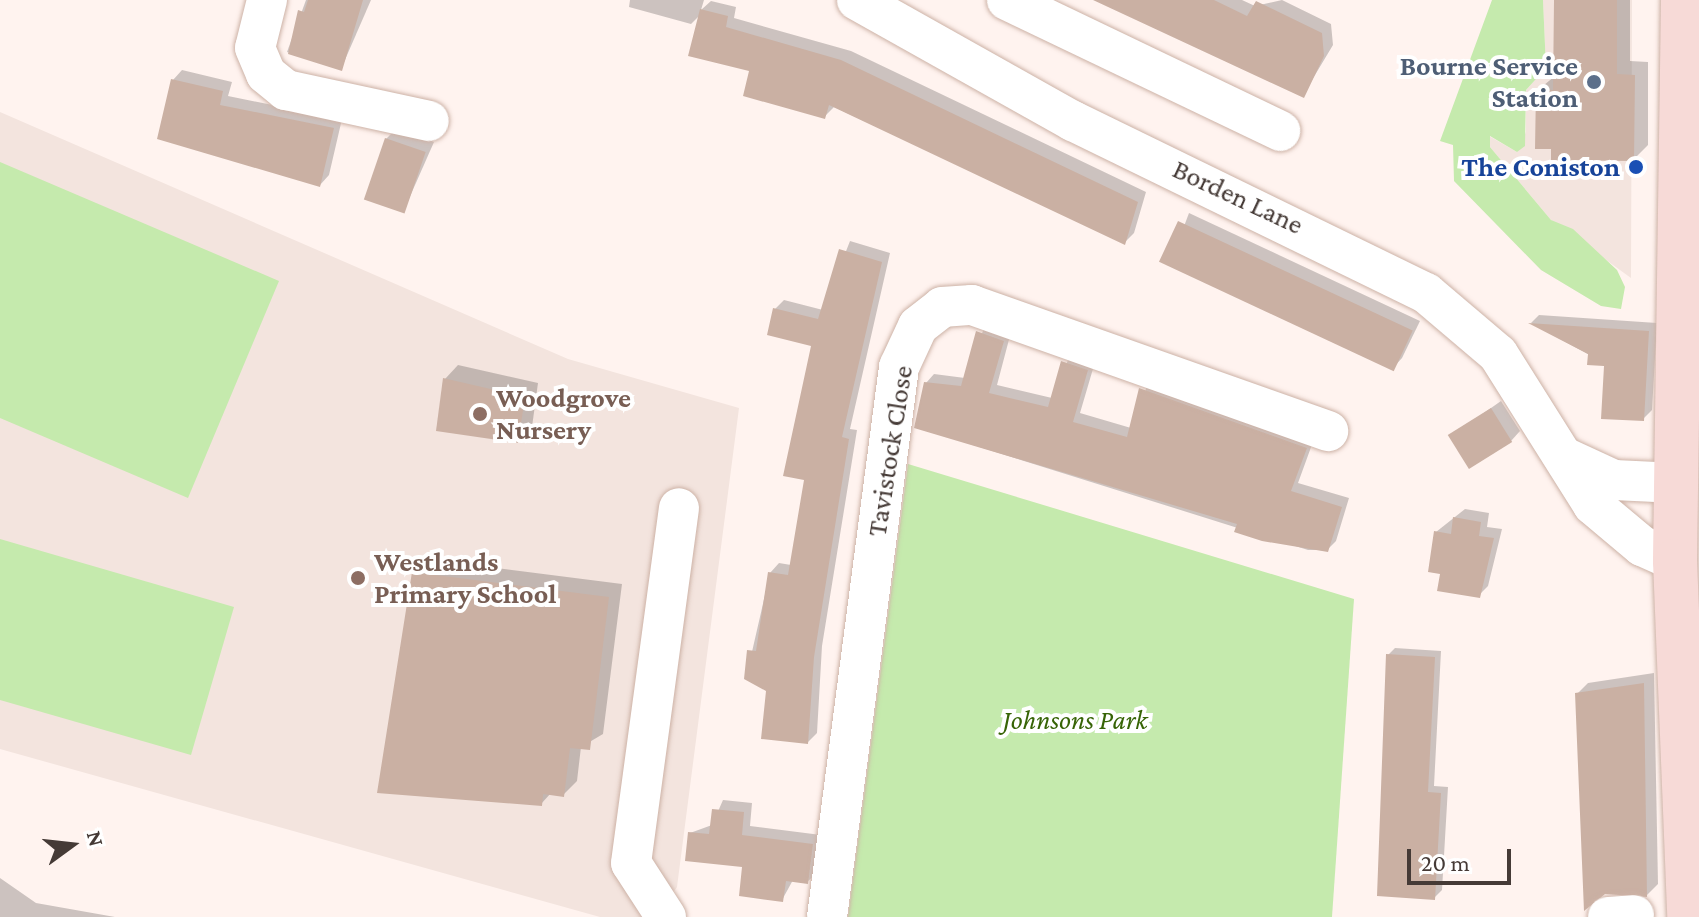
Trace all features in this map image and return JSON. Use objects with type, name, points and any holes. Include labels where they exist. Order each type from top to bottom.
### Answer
[{"type":"main road","points":[[1683,0],[1690,128],[1675,561],[1692,914]]},
{"type":"street","points":[[267,0],[255,48],[266,74],[286,90],[429,121]]},
{"type":"street","name":"Borden Lane","points":[[857,0],[1073,121],[1426,293],[1498,354],[1593,505],[1642,546],[1675,561]]},
{"type":"street","points":[[1007,0],[1280,131]]},
{"type":"street","name":"Tavistock Close","points":[[827,917],[899,367],[918,326],[942,307],[972,305],[1328,431]]},
{"type":"street","points":[[1566,458],[1614,480],[1677,483]]},
{"type":"street","points":[[666,917],[631,863],[679,508]]},
{"type":"shaded area","points":[[1543,0],[1632,0],[1631,278],[1551,220],[1490,147],[1489,136],[1517,152],[1526,132],[1526,90],[1546,68]]},
{"type":"shaded area","name":"Westlands Primary School","points":[[0,112],[568,359],[739,408],[677,887],[656,917],[600,917],[0,749]]},
{"type":"green space","points":[[1492,0],[1543,0],[1546,68],[1526,90],[1525,146],[1517,152],[1490,136],[1490,147],[1551,220],[1573,229],[1617,270],[1625,287],[1621,309],[1601,306],[1541,270],[1454,181],[1453,145],[1440,141]]},
{"type":"green space","points":[[0,162],[279,281],[188,498],[0,418]]},
{"type":"green space","name":"Johnsons Park","points":[[908,464],[1354,599],[1332,917],[848,917]]},
{"type":"green space","points":[[0,539],[234,607],[191,755],[0,700]]},
{"type":"building","points":[[308,0],[363,0],[342,71],[288,54],[298,10],[304,12]]},
{"type":"building","points":[[1093,0],[1214,0],[1247,16],[1256,1],[1322,33],[1324,56],[1304,98]]},
{"type":"building","name":"Bourne Service Station","points":[[1554,0],[1617,0],[1617,74],[1635,75],[1634,161],[1551,160],[1551,149],[1535,149],[1536,89],[1553,90]]},
{"type":"building","points":[[700,9],[728,16],[726,27],[841,60],[1138,202],[1125,245],[829,105],[825,119],[743,96],[749,71],[688,56]]},
{"type":"building","points":[[171,79],[223,91],[220,105],[334,128],[320,187],[157,139]]},
{"type":"building","points":[[385,138],[426,152],[404,213],[364,199]]},
{"type":"building","points":[[1178,221],[1413,330],[1394,371],[1159,262]]},
{"type":"building","points":[[839,249],[882,262],[842,437],[849,439],[814,657],[808,744],[761,739],[766,691],[744,679],[747,650],[756,651],[768,572],[788,575],[804,480],[783,476],[811,346],[767,335],[773,308],[818,319]]},
{"type":"building","points":[[1528,323],[1649,331],[1644,421],[1601,419],[1604,366],[1587,365],[1588,354]]},
{"type":"building","points":[[976,331],[1004,341],[989,393],[1048,407],[1061,361],[1088,370],[1073,422],[1127,437],[1139,388],[1307,448],[1291,491],[1342,507],[1328,552],[1262,541],[1234,532],[1237,524],[914,428],[924,382],[961,386]]},
{"type":"building","name":"Woodgrove Nursery","points":[[443,378],[525,397],[518,443],[436,431]]},
{"type":"building","points":[[1491,408],[1512,442],[1469,469],[1448,435]]},
{"type":"building","points":[[1453,517],[1481,522],[1479,536],[1494,538],[1480,598],[1437,591],[1440,574],[1428,572],[1434,531],[1451,534]]},
{"type":"building","points":[[412,572],[609,597],[590,750],[570,748],[564,797],[543,794],[542,806],[377,793]]},
{"type":"building","points":[[1386,654],[1435,657],[1428,792],[1441,793],[1435,900],[1377,896]]},
{"type":"building","points":[[1644,683],[1647,897],[1605,894],[1584,911],[1575,693]]},
{"type":"building","points":[[712,809],[744,812],[742,835],[813,844],[808,884],[786,881],[783,902],[739,896],[742,867],[685,861],[688,832],[709,834]]},
{"type":"place","name":"Bourne Service Station","points":[[1594,82]]},
{"type":"place","name":"The Coniston","points":[[1636,167]]},
{"type":"place","name":"Woodgrove Nursery","points":[[480,414]]},
{"type":"place","name":"Westlands Primary School","points":[[358,578]]}]
